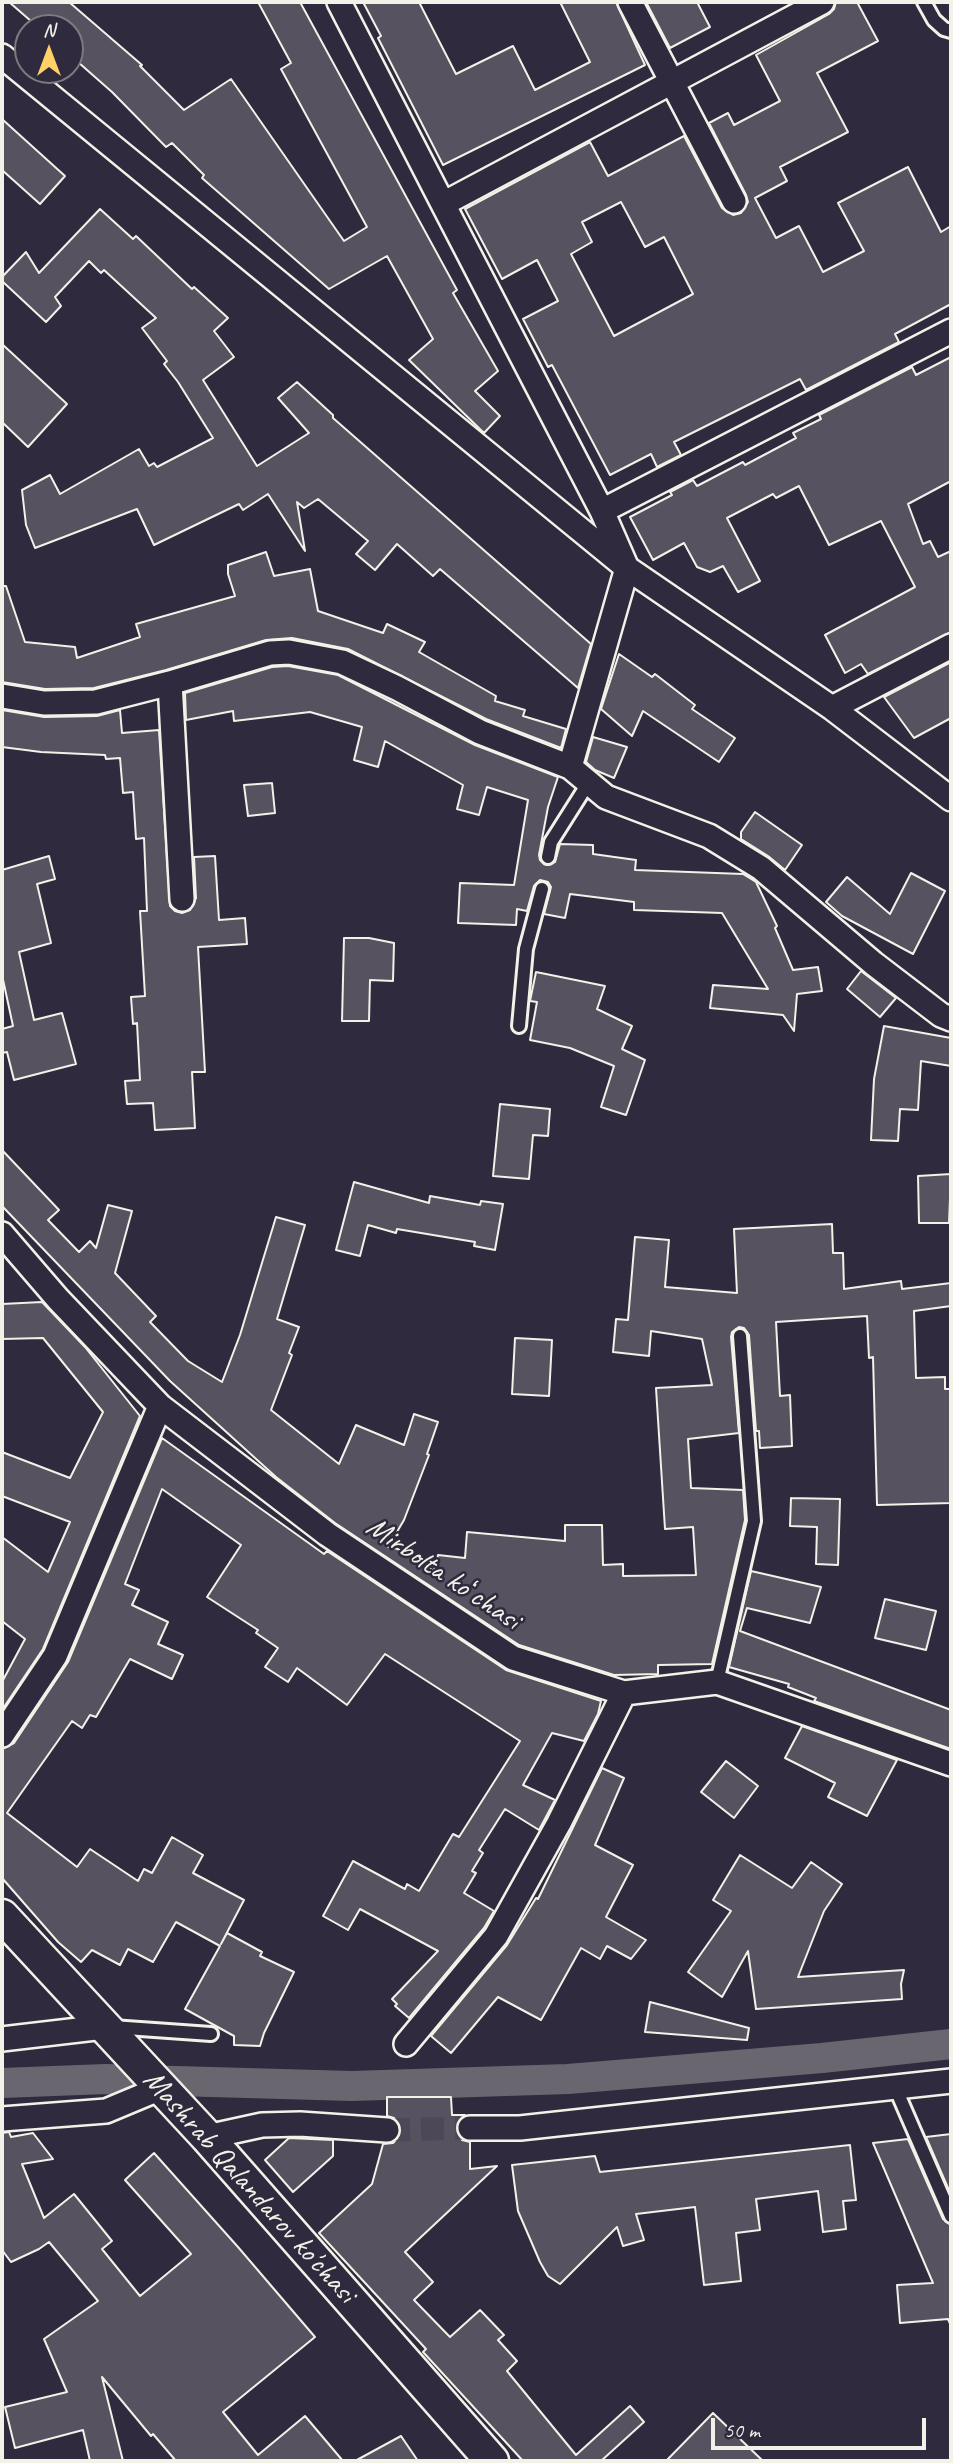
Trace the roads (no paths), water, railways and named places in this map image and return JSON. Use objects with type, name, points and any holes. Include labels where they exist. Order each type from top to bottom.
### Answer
[{"type":"main road","name":"Mashrab Qalandarov ko'chasi","points":[[2,1916],[200,2129],[492,2461]]},
{"type":"street","points":[[339,2],[602,511],[626,568],[570,767]]},
{"type":"street","points":[[630,2],[734,201]]},
{"type":"street","points":[[443,204],[822,2]]},
{"type":"street","points":[[2,56],[626,568],[832,708],[951,799]]},
{"type":"street","points":[[602,511],[951,331]]},
{"type":"street","points":[[832,708],[951,646]]},
{"type":"street","points":[[2,696],[44,703],[96,702],[270,653],[289,652],[342,662],[480,732],[570,767],[607,797],[709,836],[761,868],[873,963],[941,1016],[951,1019]]},
{"type":"street","points":[[170,683],[182,899]]},
{"type":"street","name":"Mirbolta koʻchasi","points":[[2,1234],[58,1299],[160,1406],[327,1534],[513,1658],[624,1693],[717,1682],[951,1764]]},
{"type":"street","points":[[2,1735],[55,1656],[160,1406]]},
{"type":"street","points":[[406,2044],[496,1936],[559,1823],[624,1693]]},
{"type":"street","points":[[2,2039],[105,2027]]},
{"type":"street","points":[[470,2128],[520,2128],[951,2081]]},
{"type":"street","points":[[2,2119],[106,2111],[161,2088]]},
{"type":"street","points":[[200,2129],[300,2124],[387,2130]]},
{"type":"lane","points":[[924,2],[934,20],[944,29],[951,31]]},
{"type":"lane","points":[[548,857],[551,842],[589,782]]},
{"type":"lane","points":[[519,1027],[526,949],[542,890]]},
{"type":"lane","points":[[717,1682],[754,1521],[740,1336]]},
{"type":"lane","points":[[105,2027],[211,2034]]},
{"type":"lane","points":[[895,2087],[951,2216]]},
{"type":"waterway","points":[[2,2083],[106,2079],[352,2086],[568,2079],[822,2058],[951,2044]]},
{"type":"tunnel","points":[[387,2130],[470,2128]]}]
